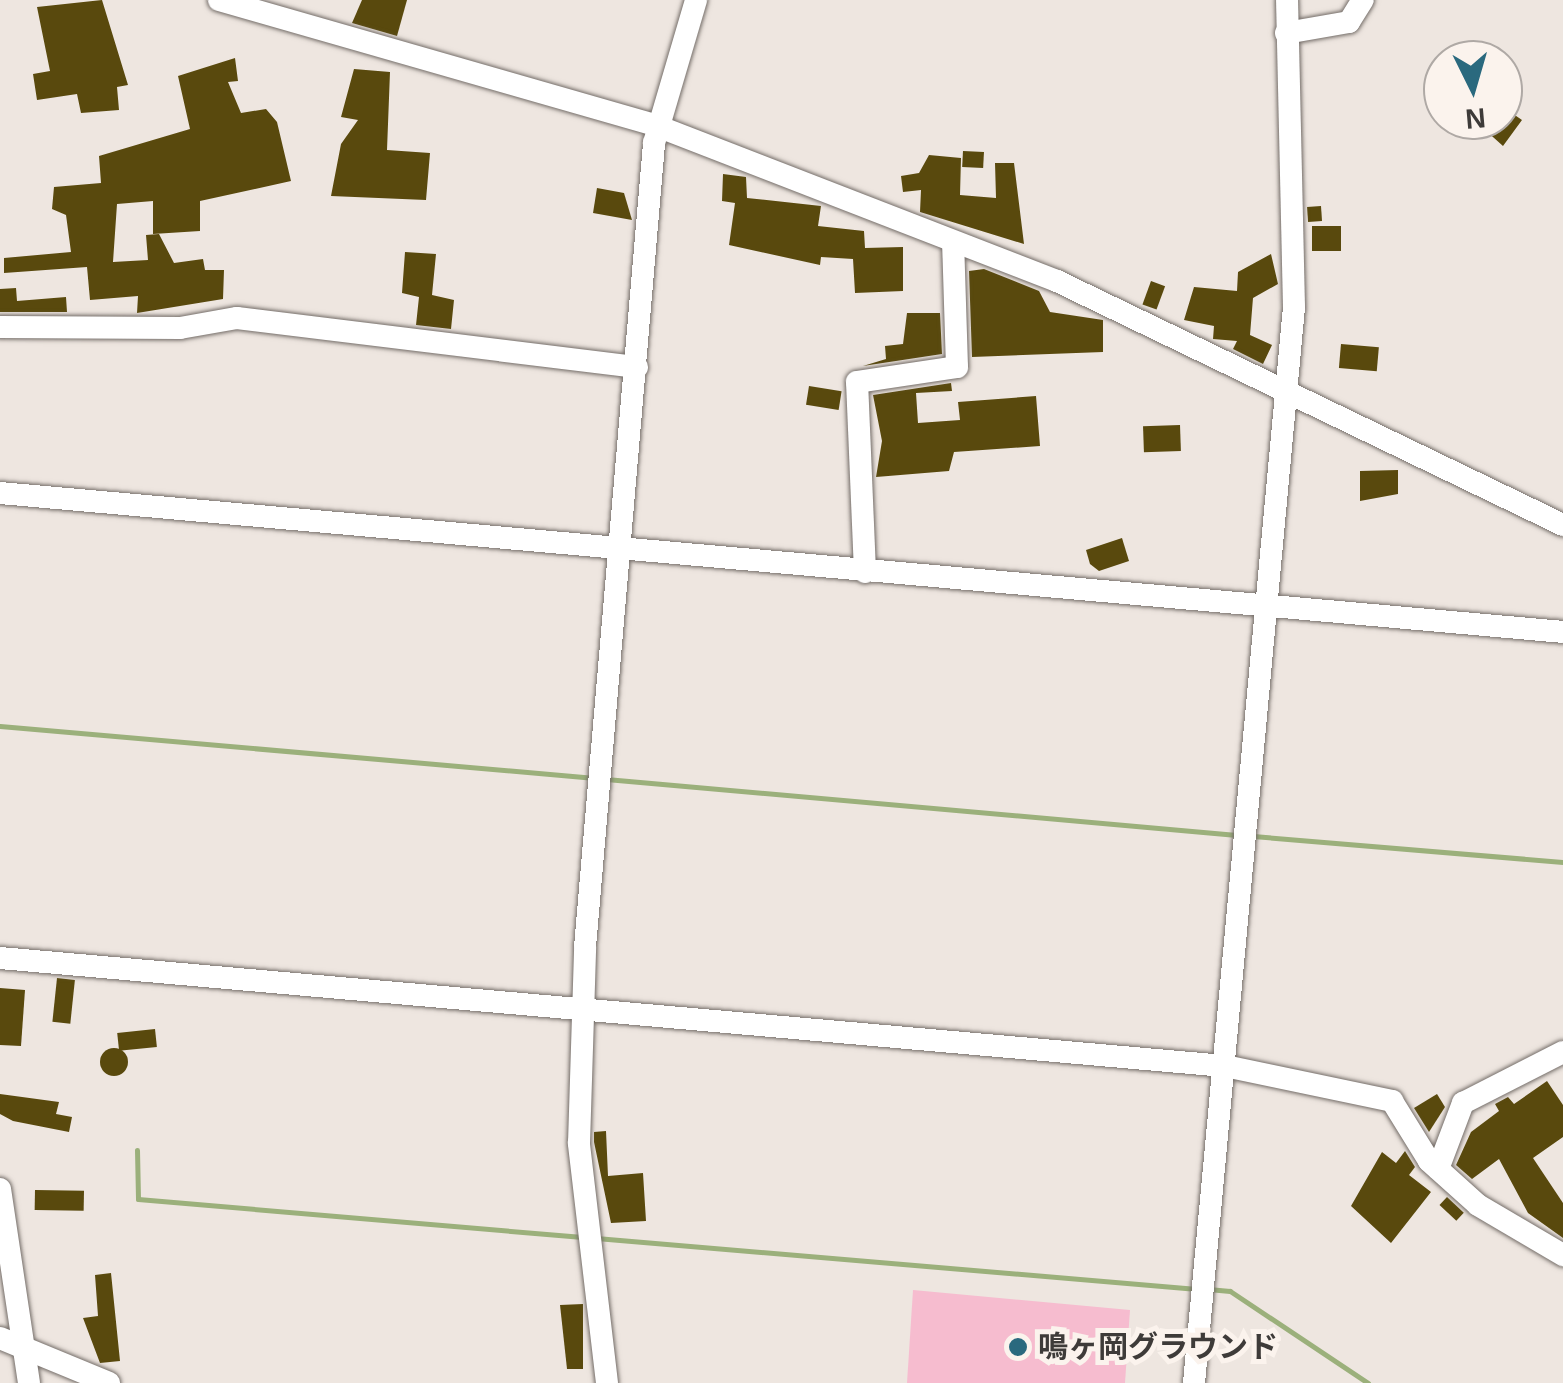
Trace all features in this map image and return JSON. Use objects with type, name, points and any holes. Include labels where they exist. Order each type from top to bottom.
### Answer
[{"type":"street","points":[[606,1383],[581,1176],[581,1008],[657,126],[696,0]]},
{"type":"street","points":[[1194,1383],[1297,224],[1287,0]]},
{"type":"street","points":[[1286,32],[1349,22],[1363,0]]},
{"type":"street","points":[[231,2],[657,126],[1105,300],[1563,525]]},
{"type":"street","points":[[866,572],[857,382],[958,368],[953,242]]},
{"type":"street","points":[[0,327],[180,328],[237,318],[638,367]]},
{"type":"street","points":[[0,493],[1563,632]]},
{"type":"street","points":[[0,958],[1224,1066],[1392,1101],[1438,1169],[1478,1206],[1563,1255]]},
{"type":"street","points":[[1438,1169],[1463,1103],[1563,1052]]},
{"type":"street","points":[[0,1190],[29,1383]]},
{"type":"street","points":[[0,1338],[109,1383]]},
{"type":"shaded area","name":"鳴ヶ岡グラウンド","points":[[913,1290],[1130,1310],[1125,1383],[907,1383]]},
{"type":"building","points":[[102,0],[128,85],[117,87],[119,110],[81,113],[77,94],[37,100],[33,74],[50,71],[37,7]]},
{"type":"building","points":[[362,0],[407,0],[397,36],[352,23]]},
{"type":"building","points":[[235,58],[238,81],[228,82],[241,113],[266,109],[277,122],[291,181],[200,201],[200,231],[153,234],[153,201],[117,204],[113,262],[148,260],[146,235],[159,234],[174,263],[203,259],[205,270],[224,270],[223,299],[137,313],[138,296],[90,300],[87,267],[4,273],[4,258],[71,252],[66,215],[52,209],[54,187],[101,183],[99,156],[190,129],[178,76]]},
{"type":"building","points":[[354,69],[390,72],[387,150],[430,153],[426,200],[331,196],[341,144],[358,120],[341,117]]},
{"type":"building","points":[[963,151],[984,152],[983,168],[962,167]]},
{"type":"building","points":[[929,155],[961,158],[960,195],[996,198],[995,163],[1014,163],[1024,244],[920,212],[921,190],[903,192],[901,176],[919,173]]},
{"type":"building","points":[[723,174],[746,177],[747,198],[821,206],[818,226],[864,231],[865,248],[903,247],[903,291],[855,293],[853,259],[821,257],[820,265],[729,245],[735,203],[722,201]]},
{"type":"building","points":[[597,188],[624,193],[632,220],[593,213]]},
{"type":"building","points":[[1321,206],[1322,221],[1308,222],[1307,207]]},
{"type":"building","points":[[1312,226],[1341,226],[1341,251],[1312,251]]},
{"type":"building","points":[[405,252],[436,254],[432,295],[454,300],[451,329],[416,325],[419,297],[402,293]]},
{"type":"building","points":[[1271,254],[1278,284],[1253,298],[1250,335],[1272,345],[1263,364],[1233,349],[1237,341],[1213,339],[1214,326],[1184,320],[1194,287],[1237,291],[1238,272]]},
{"type":"building","points":[[984,269],[1039,291],[1050,312],[1103,320],[1103,352],[972,357],[969,271]]},
{"type":"building","points":[[1151,281],[1165,286],[1157,310],[1142,304]]},
{"type":"building","points":[[16,288],[17,301],[66,297],[67,312],[0,312],[0,289]]},
{"type":"building","points":[[907,313],[940,313],[942,354],[863,366],[886,359],[885,346],[903,344]]},
{"type":"building","points":[[1341,344],[1379,347],[1377,371],[1339,368]]},
{"type":"building","points":[[951,383],[952,391],[916,393],[918,423],[960,420],[958,402],[1036,396],[1040,446],[954,452],[949,471],[876,477],[882,441],[873,395]]},
{"type":"building","points":[[809,386],[842,391],[839,410],[806,405]]},
{"type":"building","points":[[1180,425],[1181,451],[1144,452],[1143,426]]},
{"type":"building","points":[[1398,470],[1398,494],[1360,501],[1360,471]]},
{"type":"building","points":[[1122,538],[1129,561],[1099,571],[1090,564],[1086,550]]},
{"type":"building","points":[[57,978],[75,980],[70,1024],[52,1022]]},
{"type":"building","points":[[0,988],[25,990],[21,1046],[0,1045]]},
{"type":"building","points":[[155,1029],[157,1047],[119,1051],[117,1033]]},
{"type":"building","points":[[114,1048],[124,1052],[128,1062],[124,1072],[114,1076],[104,1072],[100,1062],[104,1052]]},
{"type":"building","points":[[1547,1081],[1563,1105],[1563,1137],[1533,1158],[1563,1203],[1563,1238],[1528,1213],[1499,1159],[1472,1179],[1456,1165],[1471,1132],[1499,1111],[1495,1104],[1508,1097],[1514,1104]]},
{"type":"building","points":[[0,1094],[59,1102],[56,1114],[72,1117],[69,1132],[13,1121],[0,1114]]},
{"type":"building","points":[[1437,1094],[1445,1107],[1429,1132],[1414,1108]]},
{"type":"building","points":[[606,1131],[608,1176],[643,1173],[646,1221],[611,1223],[594,1142],[594,1132]]},
{"type":"building","points":[[1405,1151],[1415,1167],[1409,1175],[1431,1192],[1391,1243],[1351,1206],[1382,1152],[1396,1163]]},
{"type":"building","points":[[35,1190],[84,1191],[84,1211],[35,1210]]},
{"type":"building","points":[[1447,1197],[1464,1213],[1456,1221],[1439,1205]]},
{"type":"building","points":[[111,1273],[120,1361],[100,1363],[83,1318],[98,1316],[95,1275]]},
{"type":"building","points":[[583,1304],[583,1369],[567,1369],[560,1305]]},
{"type":"waterway","points":[[0,726],[595,778]]},
{"type":"waterway","points":[[606,779],[1237,835]]},
{"type":"waterway","points":[[1253,836],[1563,862]]},
{"type":"waterway","points":[[137,1150],[138,1199],[585,1237]]},
{"type":"waterway","points":[[596,1238],[1197,1289]]},
{"type":"waterway","points":[[1208,1289],[1230,1291],[1368,1383]]},
{"type":"place","name":"鳴ヶ岡グラウンド","points":[[1018,1347]]}]
